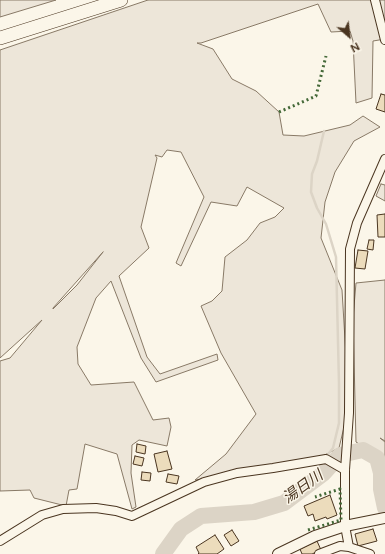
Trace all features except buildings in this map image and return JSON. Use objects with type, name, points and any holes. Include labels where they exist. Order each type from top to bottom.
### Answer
[{"type":"main road","points":[[0,38],[121,0]]},
{"type":"street","points":[[375,0],[385,40]]},
{"type":"street","points":[[349,547],[345,526],[345,470],[349,413],[350,249],[357,224],[385,159]]},
{"type":"street","points":[[0,541],[42,515],[77,507],[116,511],[132,516],[204,482],[237,472],[273,468],[326,459],[345,470]]},
{"type":"street","points":[[278,554],[315,536],[345,526],[385,518]]},
{"type":"street","points":[[319,554],[340,546],[349,547],[370,554]]},
{"type":"shaded area","points":[[0,0],[56,0],[0,17]]},
{"type":"shaded area","points":[[148,0],[385,0],[385,39],[373,41],[372,98],[356,103],[353,41],[350,31],[331,32],[318,4],[201,43],[197,43],[213,49],[232,79],[256,91],[279,112],[283,135],[304,136],[350,125],[363,116],[380,127],[354,141],[335,172],[325,202],[321,238],[342,290],[349,406],[339,448],[312,461],[217,478],[195,480],[226,454],[256,414],[221,353],[201,306],[212,301],[222,291],[225,257],[247,240],[260,223],[275,217],[284,208],[247,187],[237,206],[211,202],[181,266],[176,263],[204,197],[181,152],[167,150],[162,157],[155,155],[157,158],[141,227],[149,248],[119,276],[147,357],[160,374],[217,354],[218,360],[156,382],[141,358],[111,281],[96,298],[77,347],[78,364],[91,385],[134,382],[153,420],[169,418],[171,427],[167,446],[139,440],[132,445],[131,473],[136,507],[132,509],[117,454],[85,444],[77,489],[69,490],[66,506],[34,498],[30,490],[0,491],[0,361],[10,358],[42,320],[0,358],[0,50]],"holes":[[[103,252],[77,285],[53,309]]]},
{"type":"shaded area","points":[[381,184],[385,185],[385,201],[376,196]]},
{"type":"shaded area","points":[[385,280],[385,441],[380,438],[385,442],[385,489],[378,456],[356,442],[353,318],[356,283]]},
{"type":"waterway","points":[[324,131],[317,161],[312,174],[311,192],[317,208],[326,224],[336,257],[339,384],[339,423],[333,448],[326,457]]},
{"type":"waterway","name":"湯日川","points":[[163,554],[181,529],[201,516],[254,512],[284,503],[324,473],[340,455],[363,450],[377,458],[381,473],[381,489],[385,508]]},
{"type":"waterway","points":[[322,463],[319,467],[324,473]]},
{"type":"hedge","points":[[279,112],[316,96],[326,56]]},
{"type":"hedge","points":[[308,530],[341,520],[340,489],[315,497]]}]
